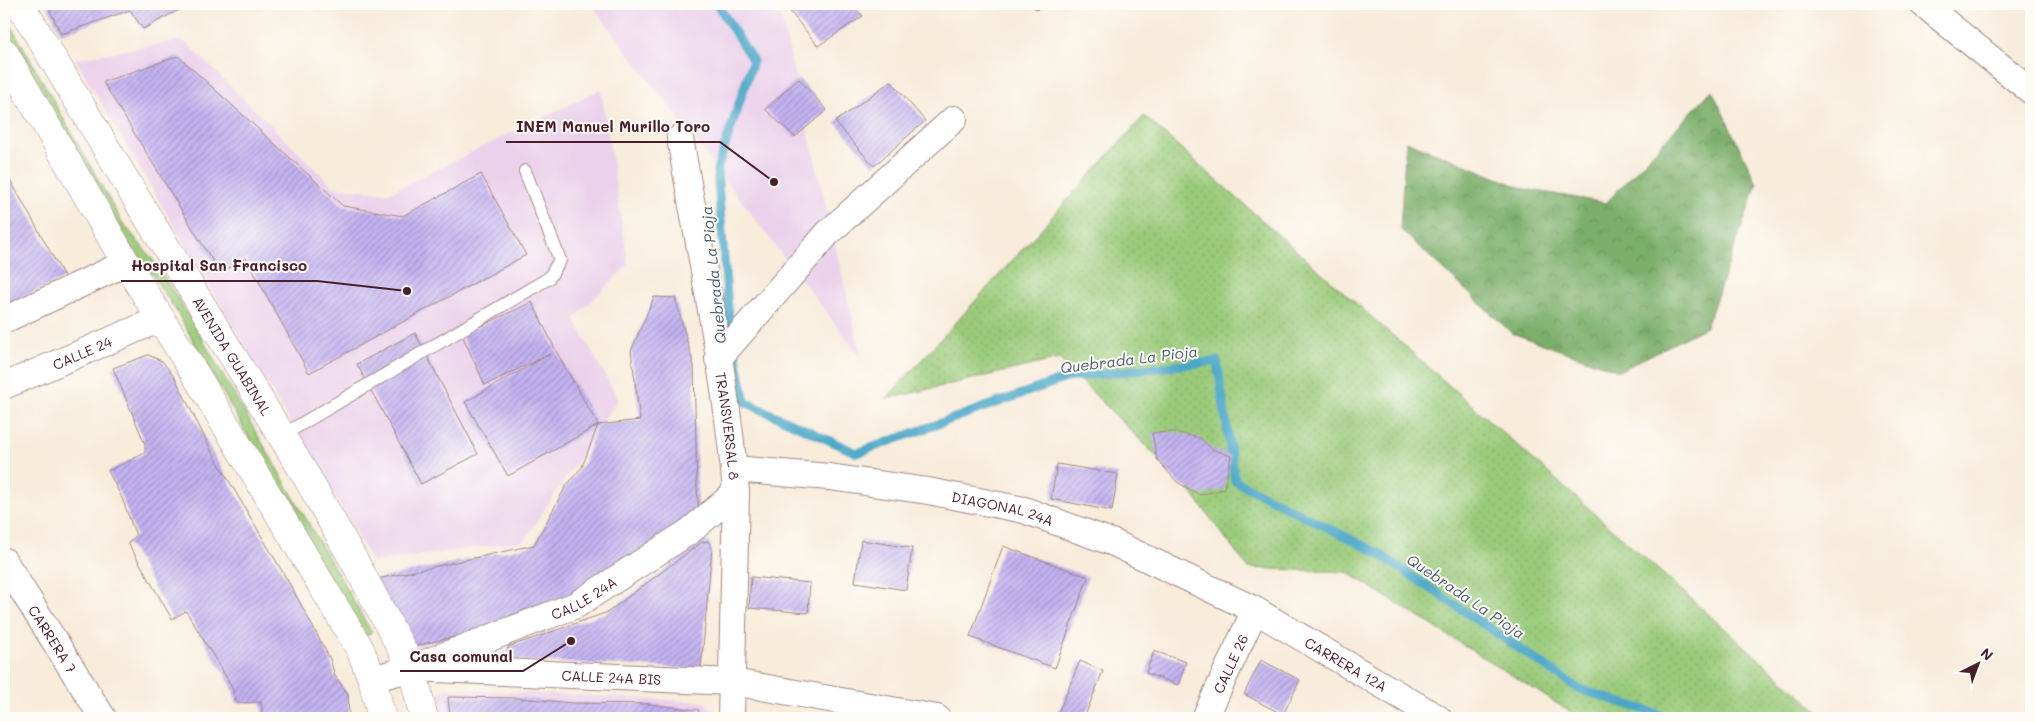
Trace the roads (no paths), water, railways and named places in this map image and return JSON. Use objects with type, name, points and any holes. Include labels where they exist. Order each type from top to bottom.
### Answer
[{"type":"main road","name":"AVENIDA GUABINAL","points":[[20,4],[319,499],[412,668],[424,718]]},
{"type":"main road","points":[[4,52],[126,263],[200,382],[360,649],[372,679],[382,718]]},
{"type":"street","points":[[1923,4],[2031,91]]},
{"type":"street","points":[[719,358],[828,233],[954,119]]},
{"type":"street","name":"TRANSVERSAL 8","points":[[680,138],[719,358],[735,481],[731,718]]},
{"type":"street","points":[[4,320],[126,263]]},
{"type":"street","name":"CALLE 24","points":[[4,386],[160,319]]},
{"type":"street","name":"DIAGONAL 24A","points":[[735,481],[839,478],[928,491],[1024,510],[1114,543],[1255,610]]},
{"type":"street","name":"CALLE 24A","points":[[412,668],[576,605],[690,531],[735,481]]},
{"type":"street","name":"CARRERA 7","points":[[4,562],[103,718]]},
{"type":"street","name":"CALLE 26","points":[[1205,718],[1255,610]]},
{"type":"street","name":"CARRERA 12A","points":[[1255,610],[1438,718]]},
{"type":"street","name":"CALLE 24A BIS","points":[[372,679],[412,668],[733,682],[937,718]]},
{"type":"lane","points":[[281,436],[549,278],[560,260],[525,171]]},
{"type":"waterway","name":"Quebrada La Pioja","points":[[717,4],[753,61],[717,170],[729,320],[745,402],[857,453],[1066,378],[1217,361],[1235,481],[1378,553],[1579,689],[1670,718]]},
{"type":"place","name":"INEM Manuel Murillo Toro","points":[[774,182]]},
{"type":"place","name":"Hospital San Francisco","points":[[407,291]]},
{"type":"place","name":"Casa comunal","points":[[571,641]]}]
